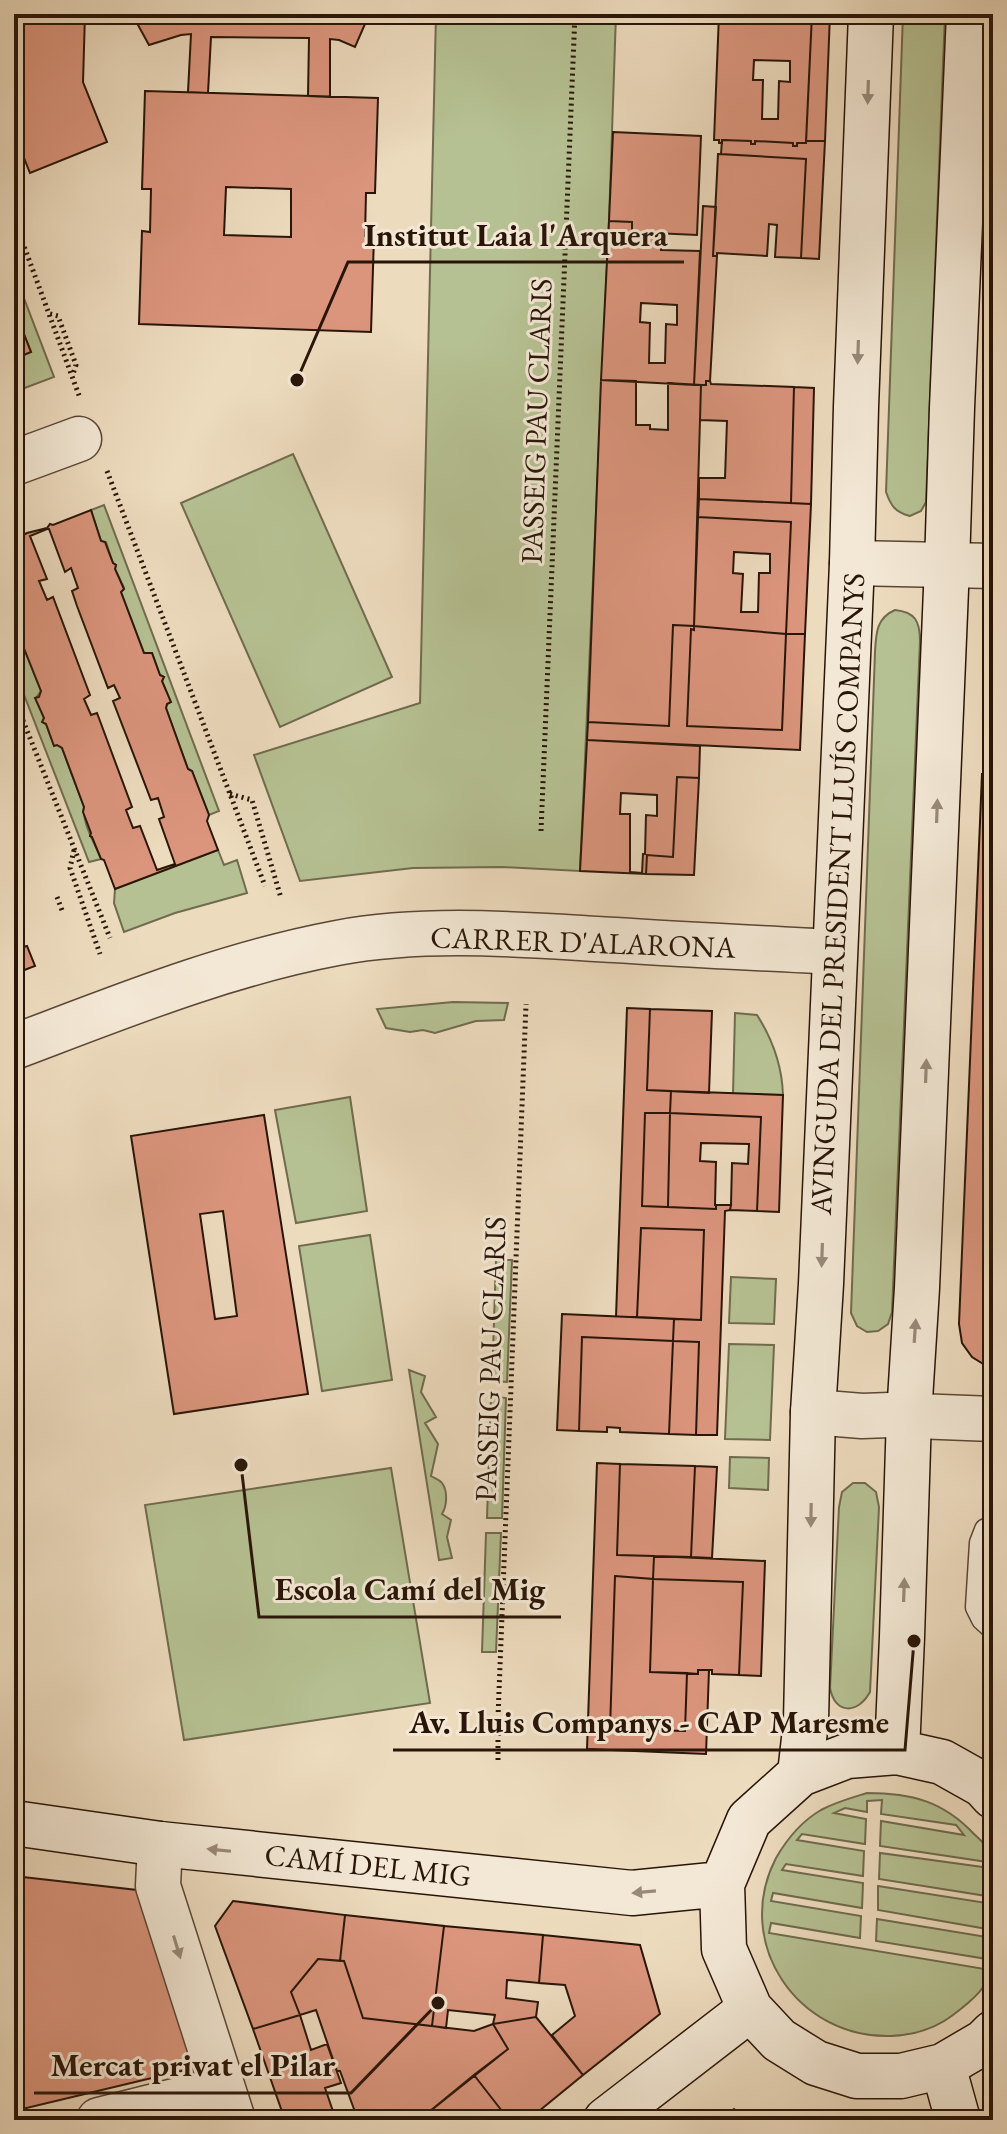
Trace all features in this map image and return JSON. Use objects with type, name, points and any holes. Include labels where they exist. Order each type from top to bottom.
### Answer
[{"type":"street","name":"AVINGUDA DEL PRESIDENT LLUÍS COMPANYS","points":[[800,1774],[806,1721],[813,1412],[852,563],[871,14]]},
{"type":"street","points":[[897,1752],[902,1661],[899,1415],[917,1288],[969,14]]},
{"type":"street","points":[[14,463],[88,436]]},
{"type":"street","points":[[852,563],[993,566]]},
{"type":"street","name":"CARRER D'ALARONA","points":[[14,1047],[209,974],[339,943],[466,933],[834,952]]},
{"type":"street","points":[[813,1412],[993,1419]]},
{"type":"street","points":[[993,1796],[983,1785],[942,1762],[897,1752],[847,1756],[800,1774],[749,1820],[722,1884],[724,1949],[750,2009],[779,2040],[816,2063],[857,2076],[901,2076],[943,2066],[984,2042],[993,2033]]},
{"type":"street","name":"CAMÍ DEL MIG","points":[[14,1823],[160,1844],[632,1893],[722,1884]]},
{"type":"street","points":[[99,2120],[227,2104],[158,1886],[160,1844]]},
{"type":"street","points":[[606,2120],[750,2009]]},
{"type":"street","points":[[943,2066],[958,2120]]},
{"type":"lane","points":[[993,1527],[986,1530],[981,1543],[977,1607],[983,1619],[993,1628]]},
{"type":"path","name":"PASSEIG PAU CLARIS","points":[[541,831],[575,14]]},
{"type":"path","points":[[14,219],[71,374],[88,436],[265,886]]},
{"type":"path","points":[[14,698],[110,938]]},
{"type":"path","points":[[230,794],[252,800],[281,898]]},
{"type":"path","points":[[74,850],[70,868],[100,954]]},
{"type":"path","points":[[57,897],[63,913]]},
{"type":"path","name":"PASSEIG PAU CLARIS","points":[[498,1760],[526,1004]]},
{"type":"green space","points":[[436,14],[616,14],[580,871],[502,867],[413,868],[300,881],[254,755],[420,703]]},
{"type":"green space","points":[[903,14],[945,14],[926,502],[921,511],[910,516],[894,508],[886,492]]},
{"type":"green space","points":[[14,272],[54,377],[14,392],[14,359],[31,352],[18,319],[23,312],[14,285]]},
{"type":"green space","points":[[293,454],[392,677],[280,727],[181,503]]},
{"type":"green space","points":[[104,505],[219,811],[209,815],[166,708],[170,702],[162,681],[164,677],[160,675],[152,653],[144,653],[121,592],[124,588],[116,565],[106,542],[101,541],[91,510]]},
{"type":"green space","points":[[895,610],[912,615],[919,628],[920,641],[892,1312],[888,1324],[878,1331],[867,1332],[857,1326],[851,1313],[875,652],[881,622]]},
{"type":"green space","points":[[14,630],[41,691],[36,698],[43,722],[54,745],[62,748],[84,807],[87,827],[101,859],[89,862],[14,669]]},
{"type":"green space","points":[[218,850],[224,865],[237,860],[247,893],[175,913],[124,932],[114,903],[115,889]]},
{"type":"green space","points":[[453,1002],[508,1003],[504,1020],[476,1021],[435,1033],[386,1028],[377,1009]]},
{"type":"green space","points":[[735,1013],[757,1015],[763,1024],[779,1063],[783,1095],[733,1094]]},
{"type":"green space","points":[[350,1097],[367,1211],[296,1223],[275,1110]]},
{"type":"green space","points":[[370,1235],[392,1380],[322,1391],[299,1246]]},
{"type":"green space","points":[[496,1260],[512,1260],[507,1382],[492,1381]]},
{"type":"green space","points":[[731,1277],[776,1279],[774,1324],[729,1323]]},
{"type":"green space","points":[[729,1344],[774,1345],[770,1440],[725,1439]]},
{"type":"green space","points":[[409,1370],[425,1376],[421,1392],[436,1417],[425,1423],[438,1444],[431,1476],[444,1486],[446,1503],[442,1514],[451,1520],[447,1537],[452,1558],[439,1560]]},
{"type":"green space","points":[[491,1396],[506,1398],[502,1518],[487,1518]]},
{"type":"green space","points":[[730,1457],[769,1458],[768,1490],[729,1488]]},
{"type":"green space","points":[[391,1468],[430,1703],[184,1740],[145,1505]]},
{"type":"green space","points":[[853,1483],[865,1483],[876,1492],[879,1507],[870,1692],[859,1704],[847,1708],[837,1703],[830,1688],[839,1507],[842,1492]]},
{"type":"green space","points":[[486,1533],[501,1533],[496,1652],[482,1652]]},
{"type":"green space","points":[[867,1793],[925,1801],[962,1823],[992,1856],[993,1897],[879,1879],[880,1853],[990,1868],[987,1862],[880,1846],[881,1821],[964,1835],[956,1825],[881,1814],[882,1800],[867,1801],[867,1812],[845,1808],[834,1813],[866,1819],[865,1844],[802,1834],[797,1840],[864,1851],[863,1876],[786,1864],[782,1870],[863,1883],[862,1908],[773,1893],[771,1901],[861,1916],[860,1938],[771,1923],[769,1933],[990,1970],[993,1963],[985,1986],[966,2005],[939,2024],[908,2034],[858,2033],[828,2021],[802,2003],[782,1980],[769,1952],[762,1922],[764,1890],[776,1858],[790,1837],[821,1810]]},
{"type":"green space","points":[[878,1886],[993,1904],[993,1930],[878,1910]]},
{"type":"green space","points":[[877,1919],[993,1938],[993,1960],[876,1941]]},
{"type":"building","points":[[14,14],[85,14],[83,82],[107,142],[30,173],[14,133]]},
{"type":"building","points":[[132,14],[382,16],[368,17],[355,47],[330,39],[330,97],[308,96],[309,38],[211,37],[208,93],[188,92],[191,34],[149,45]]},
{"type":"building","points":[[719,14],[812,14],[806,143],[793,146],[793,143],[755,141],[751,144],[751,141],[722,140],[719,143],[719,140],[714,140]]},
{"type":"building","points":[[812,14],[830,14],[825,141],[806,141]]},
{"type":"building","points":[[754,60],[790,61],[790,82],[779,81],[778,119],[762,119],[763,80],[753,80]]},
{"type":"building","points":[[145,91],[378,98],[375,193],[366,193],[365,236],[374,236],[371,332],[139,324],[142,231],[150,232],[151,189],[142,189]],"holes":[[[226,187],[291,189],[291,237],[224,235]]]},
{"type":"building","points":[[613,132],[701,136],[697,235],[632,232],[632,222],[609,221]]},
{"type":"building","points":[[722,140],[751,141],[751,144],[755,141],[793,143],[793,146],[806,141],[825,141],[819,259],[801,258],[806,159],[721,154]]},
{"type":"building","points":[[718,154],[806,159],[801,258],[775,257],[777,225],[769,224],[767,256],[717,253],[713,256]]},
{"type":"building","points":[[703,206],[716,207],[713,256],[717,256],[710,381],[706,381],[706,385],[694,385]]},
{"type":"building","points":[[609,221],[632,222],[632,232],[662,233],[661,250],[700,251],[694,385],[601,380]]},
{"type":"building","points":[[14,285],[23,312],[18,319],[31,352],[14,359]]},
{"type":"building","points":[[641,303],[677,305],[677,325],[666,324],[665,363],[649,363],[650,323],[640,322]]},
{"type":"building","points":[[601,380],[636,381],[636,425],[668,430],[668,383],[701,385],[694,626],[673,625],[669,726],[588,722]]},
{"type":"building","points":[[706,381],[711,384],[794,387],[791,503],[699,499],[699,478],[725,478],[727,421],[700,420],[701,385],[706,385]]},
{"type":"building","points":[[794,387],[814,388],[811,504],[791,503]]},
{"type":"building","points":[[699,499],[811,504],[805,634],[786,634],[791,522],[698,517]]},
{"type":"building","points":[[91,510],[101,541],[105,542],[116,565],[124,589],[121,592],[144,653],[152,653],[160,675],[164,677],[162,681],[171,702],[166,708],[209,815],[207,821],[218,850],[115,889],[104,860],[90,836],[84,807],[62,748],[54,746],[46,724],[42,722],[44,718],[35,698],[41,691],[14,630],[14,540]],"holes":[[[49,529],[65,572],[71,568],[78,588],[72,591],[108,688],[114,685],[120,698],[113,701],[151,800],[158,798],[164,817],[159,819],[175,864],[157,870],[140,826],[133,828],[126,810],[132,807],[97,713],[91,715],[84,699],[90,695],[53,597],[47,600],[39,581],[47,579],[30,536]]]},
{"type":"building","points":[[698,517],[791,522],[786,634],[694,626]]},
{"type":"building","points":[[734,552],[770,554],[770,573],[759,573],[758,612],[741,612],[743,574],[733,573]]},
{"type":"building","points":[[673,625],[694,626],[694,630],[691,629],[687,726],[782,730],[786,634],[805,634],[800,750],[587,740],[588,722],[669,726]]},
{"type":"building","points":[[694,626],[786,634],[782,730],[687,726],[691,629],[694,630]]},
{"type":"building","points":[[587,740],[700,746],[699,778],[677,777],[673,857],[647,855],[646,874],[580,871]]},
{"type":"building","points":[[982,774],[993,774],[993,1370],[972,1357],[962,1343],[959,1324]]},
{"type":"building","points":[[677,777],[699,778],[694,875],[646,874],[647,855],[673,857]]},
{"type":"building","points":[[621,793],[657,795],[657,816],[646,815],[642,873],[630,872],[630,814],[620,814]]},
{"type":"building","points":[[14,923],[23,947],[27,946],[35,966],[14,974]]},
{"type":"building","points":[[627,1008],[650,1009],[647,1090],[671,1091],[670,1113],[645,1113],[642,1206],[716,1209],[716,1205],[731,1205],[730,1210],[725,1211],[717,1435],[696,1435],[699,1342],[673,1341],[674,1319],[701,1320],[704,1230],[641,1228],[637,1317],[616,1317]]},
{"type":"building","points":[[650,1009],[712,1011],[709,1093],[647,1090]]},
{"type":"building","points":[[671,1091],[783,1095],[779,1212],[757,1211],[761,1117],[670,1113]]},
{"type":"building","points":[[645,1113],[670,1113],[668,1207],[642,1206]]},
{"type":"building","points":[[670,1113],[761,1117],[757,1211],[730,1210],[731,1205],[716,1205],[716,1209],[668,1207]]},
{"type":"building","points":[[264,1115],[308,1394],[174,1414],[131,1136]],"holes":[[[223,1211],[237,1316],[215,1319],[200,1214]]]},
{"type":"building","points":[[701,1143],[749,1144],[748,1164],[732,1163],[731,1205],[715,1205],[716,1162],[700,1161]]},
{"type":"building","points":[[641,1228],[704,1230],[701,1320],[637,1317]]},
{"type":"building","points":[[562,1314],[674,1319],[673,1341],[582,1337],[579,1431],[557,1430]]},
{"type":"building","points":[[582,1337],[673,1341],[669,1434],[620,1432],[620,1428],[607,1427],[607,1432],[579,1431]]},
{"type":"building","points":[[673,1341],[699,1342],[696,1435],[669,1434]]},
{"type":"building","points":[[597,1463],[620,1464],[617,1555],[654,1556],[653,1579],[615,1576],[610,1729],[685,1731],[687,1673],[698,1674],[698,1670],[709,1670],[706,1754],[587,1749]]},
{"type":"building","points":[[620,1464],[695,1466],[691,1557],[617,1555]]},
{"type":"building","points":[[695,1466],[717,1467],[712,1558],[691,1557]]},
{"type":"building","points":[[654,1556],[765,1561],[761,1676],[739,1675],[743,1582],[653,1579]]},
{"type":"building","points":[[615,1576],[653,1579],[650,1672],[687,1673],[685,1731],[610,1729]]},
{"type":"building","points":[[653,1579],[743,1582],[739,1675],[712,1674],[712,1670],[698,1670],[698,1674],[650,1672]]},
{"type":"building","points":[[14,1876],[137,1890],[202,2066],[14,2111]]},
{"type":"building","points":[[233,1901],[345,1915],[340,1961],[318,1959],[291,1992],[300,2015],[253,2029],[215,1926]]},
{"type":"building","points":[[345,1915],[444,1926],[432,2026],[363,2018],[344,1961],[340,1961]]},
{"type":"building","points":[[444,1926],[543,1935],[539,1983],[507,1980],[506,1998],[538,2002],[536,2017],[493,2024],[495,2015],[448,2010],[446,2028],[432,2026]]},
{"type":"building","points":[[543,1935],[640,1945],[660,2014],[583,2075],[552,2035],[575,2016],[565,1985],[539,1983]]},
{"type":"building","points":[[318,1959],[344,1961],[363,2018],[474,2031],[493,2024],[508,2049],[419,2120],[358,2120],[316,2010],[300,2015],[291,1992]]},
{"type":"building","points":[[300,2015],[311,2050],[327,2044],[341,2083],[325,2088],[336,2120],[285,2120],[253,2029]]},
{"type":"building","points":[[536,2017],[583,2075],[528,2120],[509,2120],[474,2075],[508,2049],[493,2024]]},
{"type":"building","points":[[474,2075],[509,2120],[419,2120]]},
{"type":"building","points":[[734,2109],[750,2120],[721,2120]]},
{"type":"place","name":"Institut Laia l'Arquera","points":[[297,380]]},
{"type":"place","name":"Escola Camí del Mig","points":[[241,1465]]},
{"type":"place","name":"Av. Lluis Companys - CAP Maresme","points":[[914,1641]]},
{"type":"place","name":"Mercat privat el Pilar","points":[[438,2003]]}]
